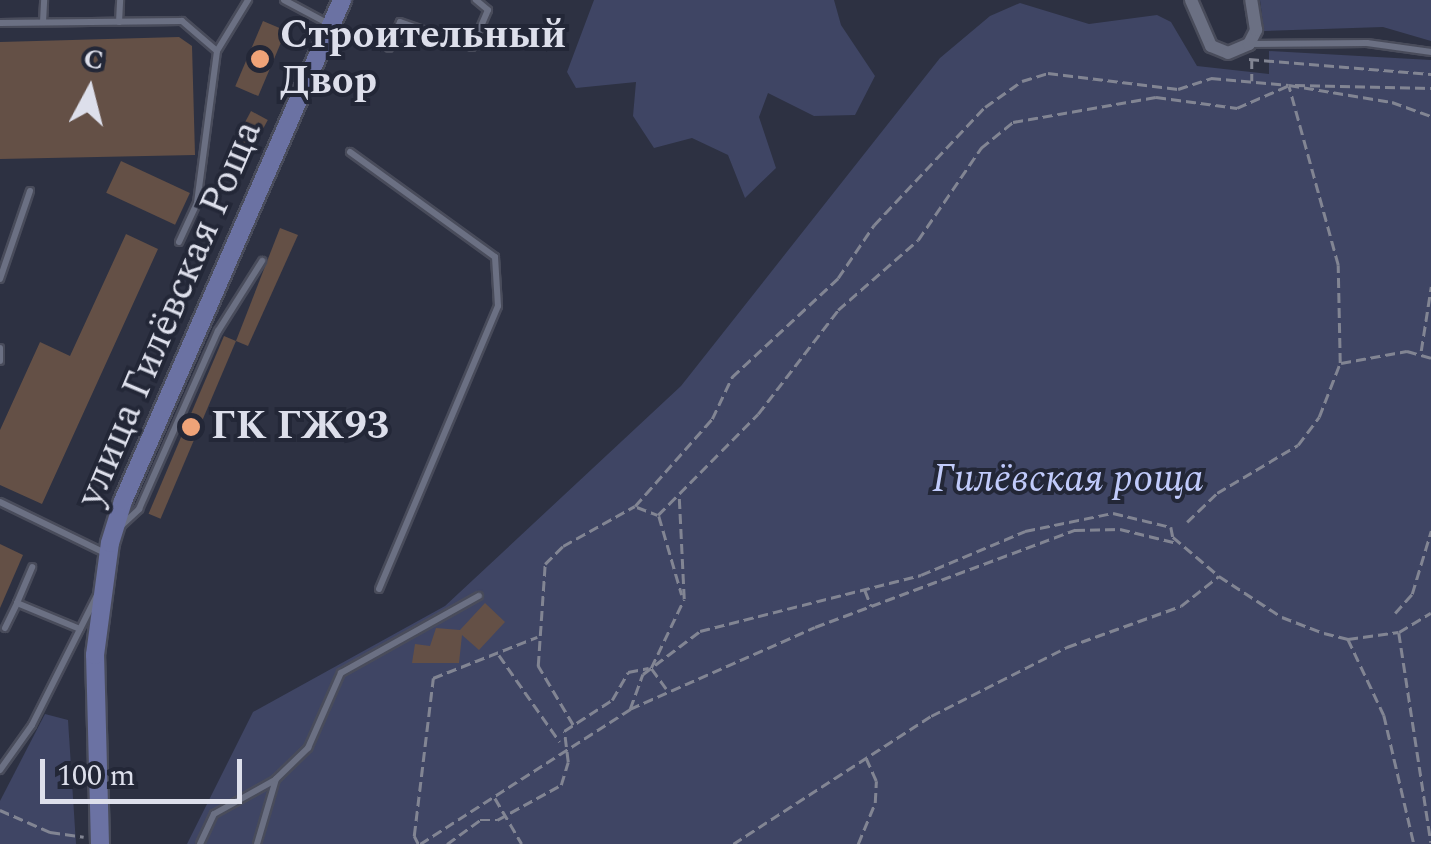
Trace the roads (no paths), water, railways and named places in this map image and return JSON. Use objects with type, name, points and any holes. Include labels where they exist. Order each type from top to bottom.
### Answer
[{"type":"street","name":"улица Гилёвская Роща","points":[[100,842],[95,655],[113,534],[342,0]]},
{"type":"street","points":[[1191,0],[1211,46],[1228,53],[1249,44],[1256,30],[1251,0]]},
{"type":"lane","points":[[43,22],[44,0]]},
{"type":"lane","points":[[119,22],[120,0]]},
{"type":"lane","points":[[179,242],[197,204],[217,51],[248,0]]},
{"type":"lane","points":[[284,0],[333,26]]},
{"type":"lane","points":[[389,48],[400,22],[472,48],[488,10],[476,0]]},
{"type":"lane","points":[[0,22],[182,22],[217,51]]},
{"type":"lane","points":[[1249,44],[1368,42],[1431,52]]},
{"type":"lane","points":[[350,152],[495,258],[498,306],[379,590]]},
{"type":"lane","points":[[0,279],[30,192]]},
{"type":"lane","points":[[113,534],[139,508],[218,331],[262,262]]},
{"type":"lane","points":[[0,348],[0,361]]},
{"type":"lane","points":[[0,502],[108,555]]},
{"type":"lane","points":[[6,628],[32,568]]},
{"type":"lane","points":[[0,770],[32,725],[104,580]]},
{"type":"lane","points":[[200,844],[214,814],[276,780],[308,748],[341,673],[479,596]]},
{"type":"lane","points":[[17,603],[80,629]]},
{"type":"lane","points":[[257,844],[276,780]]},
{"type":"place","name":"Строительный Двор","points":[[260,59]]},
{"type":"place","name":"ГК ГЖ93","points":[[191,427]]},
{"type":"park label","name":"Гилёвская роща","points":[[1068,480]]}]
